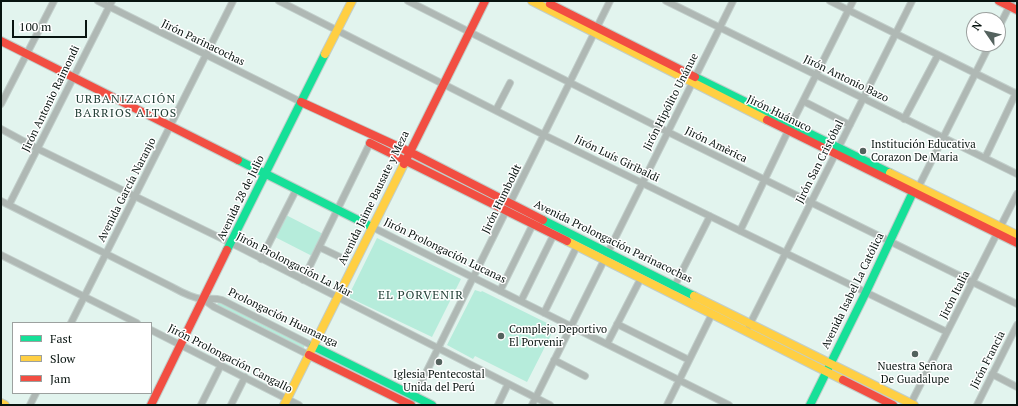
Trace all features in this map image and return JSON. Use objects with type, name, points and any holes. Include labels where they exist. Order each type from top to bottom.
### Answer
[{"type":"main road","name":"Avenida 28 de Julio","points":[[151,405],[352,1]]},
{"type":"main road","name":"Avenida Jaime Bausate y Meza","points":[[286,402],[485,1]]},
{"type":"main road","name":"Jirón Huánuco","points":[[532,1],[596,30]]},
{"type":"main road","name":"Jirón Huánuco","points":[[544,1],[596,30],[916,191],[999,230],[1017,235]]},
{"type":"main road","points":[[999,1],[1013,6]]},
{"type":"main road","name":"Jirón Prolongación Lucanas","points":[[1,41],[26,55],[372,227]]},
{"type":"main road","name":"Avenida Prolongación Parinacochas","points":[[301,102],[410,152],[509,207],[606,256],[673,289],[750,323],[912,405]]},
{"type":"main road","name":"Avenida Prolongación Parinacochas","points":[[370,143],[509,207],[533,224],[577,246],[606,256],[641,278],[673,289],[712,314],[894,405]]},
{"type":"main road","name":"Avenida Isabel La Católica","points":[[810,405],[828,373],[868,293],[916,191]]},
{"type":"main road","name":"Jirón Huánuco","points":[[999,230],[1017,243]]},
{"type":"main road","name":"Prolongación Huamanga","points":[[314,346],[432,405]]},
{"type":"main road","name":"Prolongación Huamanga","points":[[309,355],[410,405]]},
{"type":"main road","name":"Avenida Isabel La Católica","points":[[814,405],[828,373]]},
{"type":"main road","points":[[1,403],[5,405]]},
{"type":"street","points":[[1,104],[54,1]]},
{"type":"street","name":"Jirón Parinacochas","points":[[98,1],[110,4],[206,56],[301,102]]},
{"type":"street","name":"Avenida García Naranjo","points":[[72,322],[233,1]]},
{"type":"street","name":"Jirón Luís Giribaldi","points":[[279,1],[544,135],[947,332]]},
{"type":"street","name":"Jirón Amèrica","points":[[408,1],[764,180],[1017,304]]},
{"type":"street","name":"Jirón Humboldt","points":[[410,405],[610,1]]},
{"type":"street","name":"Jirón Antonio Bazo","points":[[666,1],[1017,174]]},
{"type":"street","name":"Jirón Hipólito Unánue","points":[[532,405],[733,1]]},
{"type":"street","points":[[830,1],[1016,94],[985,158]]},
{"type":"street","points":[[740,230],[853,1]]},
{"type":"street","name":"Jirón San Cristóbal","points":[[746,331],[912,1]]},
{"type":"street","name":"Jirón Antonio Raimondi","points":[[9,205],[110,4]]},
{"type":"street","points":[[1006,17],[1013,6]]},
{"type":"street","name":"Avenida Isabel La Católica","points":[[916,191],[986,52]]},
{"type":"street","points":[[904,119],[938,55]]},
{"type":"street","points":[[496,110],[510,83]]},
{"type":"street","points":[[803,101],[850,125]]},
{"type":"street","name":"Jirón Prolongación La Mar","points":[[1,129],[38,149],[261,259],[550,405]]},
{"type":"street","points":[[303,280],[370,143]]},
{"type":"street","points":[[261,259],[296,190]]},
{"type":"street","name":"Jirón Italia","points":[[912,405],[1017,194]]},
{"type":"street","points":[[1,201],[193,297],[203,299]]},
{"type":"street","points":[[673,289],[710,216]]},
{"type":"street","points":[[500,291],[533,224]]},
{"type":"street","name":"Jirón Prolongación Lucanas","points":[[372,227],[729,405]]},
{"type":"street","points":[[521,301],[554,234]]},
{"type":"street","points":[[544,313],[577,246]]},
{"type":"street","points":[[319,247],[340,257]]},
{"type":"street","points":[[1,255],[135,322]]},
{"type":"street","points":[[607,344],[641,278]]},
{"type":"street","name":"Prolongación Huamanga","points":[[203,299],[218,298],[314,346]]},
{"type":"street","name":"Prolongación Huamanga","points":[[203,299],[217,309],[309,355]]},
{"type":"street","points":[[667,405],[712,314]]},
{"type":"street","points":[[617,324],[689,360]]},
{"type":"street","name":"Jirón Francia","points":[[977,405],[1017,325]]},
{"type":"street","name":"Jirón Prolongación Cangallo","points":[[152,330],[245,377],[286,402],[299,405]]},
{"type":"street","points":[[554,360],[585,376]]},
{"type":"street","points":[[201,405],[221,365]]},
{"type":"street","points":[[992,374],[1017,387]]},
{"type":"street","points":[[231,405],[245,377]]},
{"type":"street","points":[[498,405],[508,384]]},
{"type":"street","points":[[30,405],[36,394]]},
{"type":"green space","points":[[284,214],[325,235],[314,257],[273,236]]},
{"type":"green space","points":[[377,238],[461,279],[432,337],[348,297]]},
{"type":"green space","name":"Complejo Deportivo El Porvenir","points":[[475,290],[482,291],[555,327],[527,382],[475,356],[473,359],[447,345]]},
{"type":"green space","points":[[219,301],[305,345],[303,350],[217,305]]},
{"type":"traffic: fast","points":[[227,250],[325,54]]},
{"type":"traffic: fast","points":[[695,77],[890,173]]},
{"type":"traffic: fast","points":[[238,160],[372,227]]},
{"type":"traffic: fast","points":[[810,405],[866,292],[913,192],[916,189]]},
{"type":"traffic: fast","points":[[543,220],[694,296]]},
{"type":"traffic: fast","points":[[313,346],[432,405]]},
{"type":"traffic: slow","points":[[325,54],[352,1]]},
{"type":"traffic: slow","points":[[532,1],[767,120]]},
{"type":"traffic: slow","points":[[284,405],[404,164]]},
{"type":"traffic: slow","points":[[890,173],[1017,235]]},
{"type":"traffic: slow","points":[[567,241],[843,380]]},
{"type":"traffic: slow","points":[[694,296],[914,405]]},
{"type":"traffic: slow","points":[[1,403],[5,405]]},
{"type":"traffic: jam","points":[[404,164],[485,1]]},
{"type":"traffic: jam","points":[[999,1],[1017,10]]},
{"type":"traffic: jam","points":[[550,4],[695,77]]},
{"type":"traffic: jam","points":[[1,41],[238,160]]},
{"type":"traffic: jam","points":[[301,102],[410,152],[543,220]]},
{"type":"traffic: jam","points":[[767,120],[1017,243]]},
{"type":"traffic: jam","points":[[370,143],[567,241]]},
{"type":"traffic: jam","points":[[151,405],[227,250]]},
{"type":"traffic: jam","points":[[309,355],[411,405]]},
{"type":"traffic: jam","points":[[843,380],[893,405]]},
{"type":"place","name":"Institución Educativa Corazon De Maria","points":[[863,151]]},
{"type":"place","name":"Complejo Deportivo El Porvenir","points":[[501,336]]},
{"type":"place","name":"Nuestra Señora De Guadalupe","points":[[915,354]]},
{"type":"place","name":"Iglesia Pentecostal Unida del Perú","points":[[439,362]]},
{"type":"district","name":"URBANIZACIÓN BARRIOS ALTOS","points":[[126,107]]},
{"type":"district","name":"EL PORVENIR","points":[[421,296]]}]
